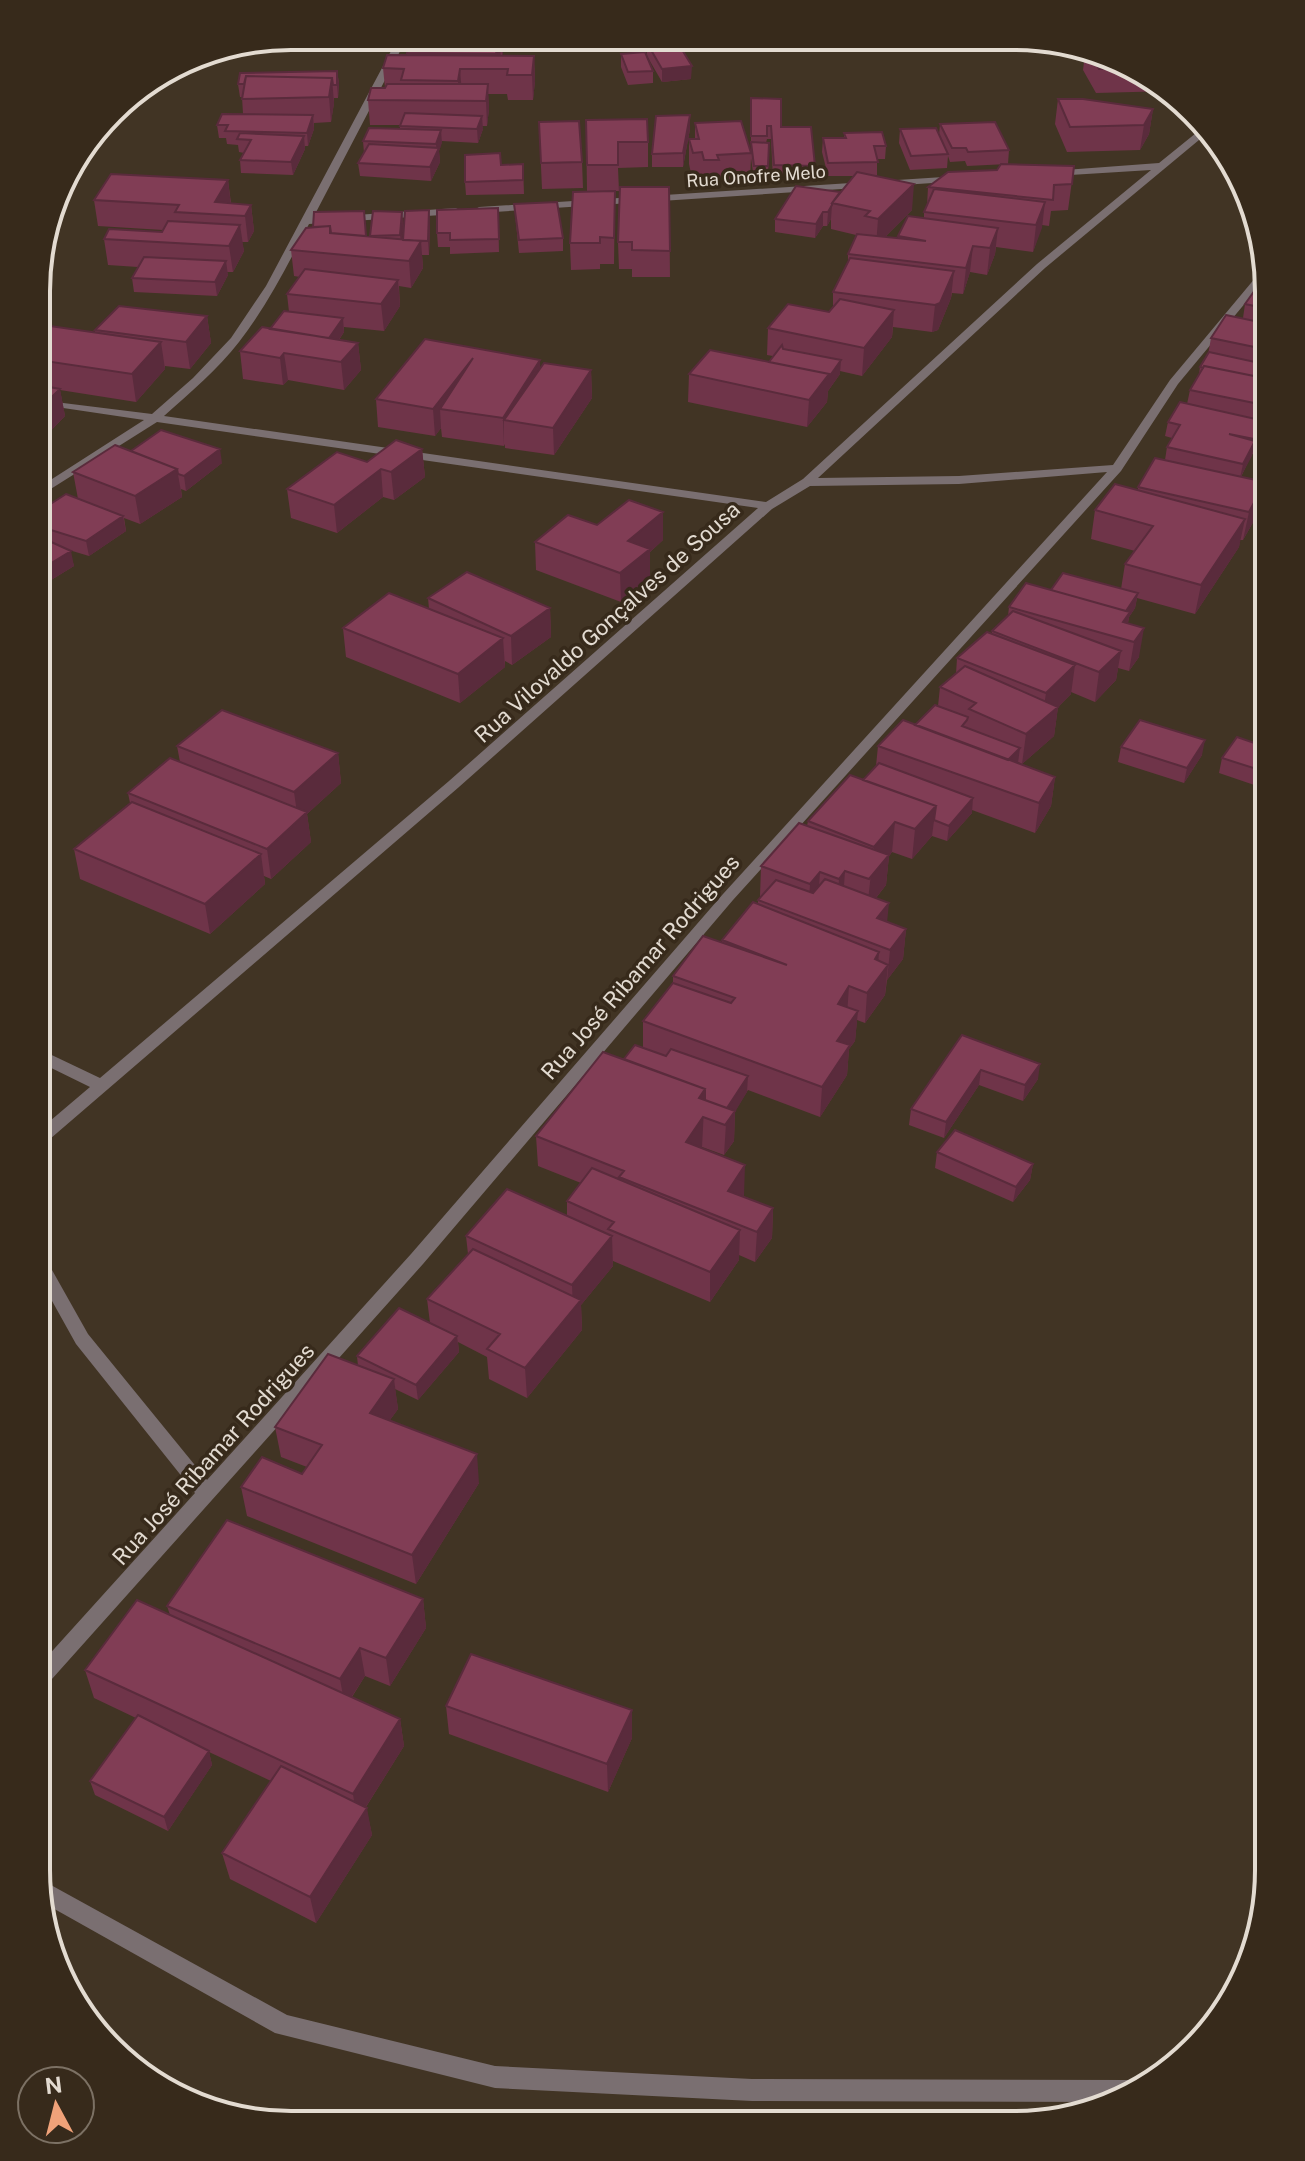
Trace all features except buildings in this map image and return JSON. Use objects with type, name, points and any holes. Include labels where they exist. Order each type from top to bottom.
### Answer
[{"type":"street","points":[[50,485],[152,420],[197,380],[235,340],[271,286],[396,51]]},
{"type":"street","name":"Rua Vilovaldo Gonçalves de Sousa","points":[[50,1130],[478,763],[768,506],[807,482],[1041,266],[1197,136]]},
{"type":"street","points":[[1034,174],[1160,166]]},
{"type":"street","name":"Rua Onofre Melo","points":[[306,221],[972,178]]},
{"type":"street","name":"Rua José Ribamar Rodrigues","points":[[50,1668],[417,1259],[728,897],[1117,468],[1174,382],[1255,285]]},
{"type":"street","points":[[50,403],[768,506]]},
{"type":"street","points":[[807,482],[959,480],[1117,468]]},
{"type":"street","points":[[50,1060],[101,1085]]},
{"type":"street","points":[[50,1282],[82,1339],[207,1494]]},
{"type":"street","points":[[52,1896],[283,2025],[495,2077],[752,2090],[1110,2091]]}]
